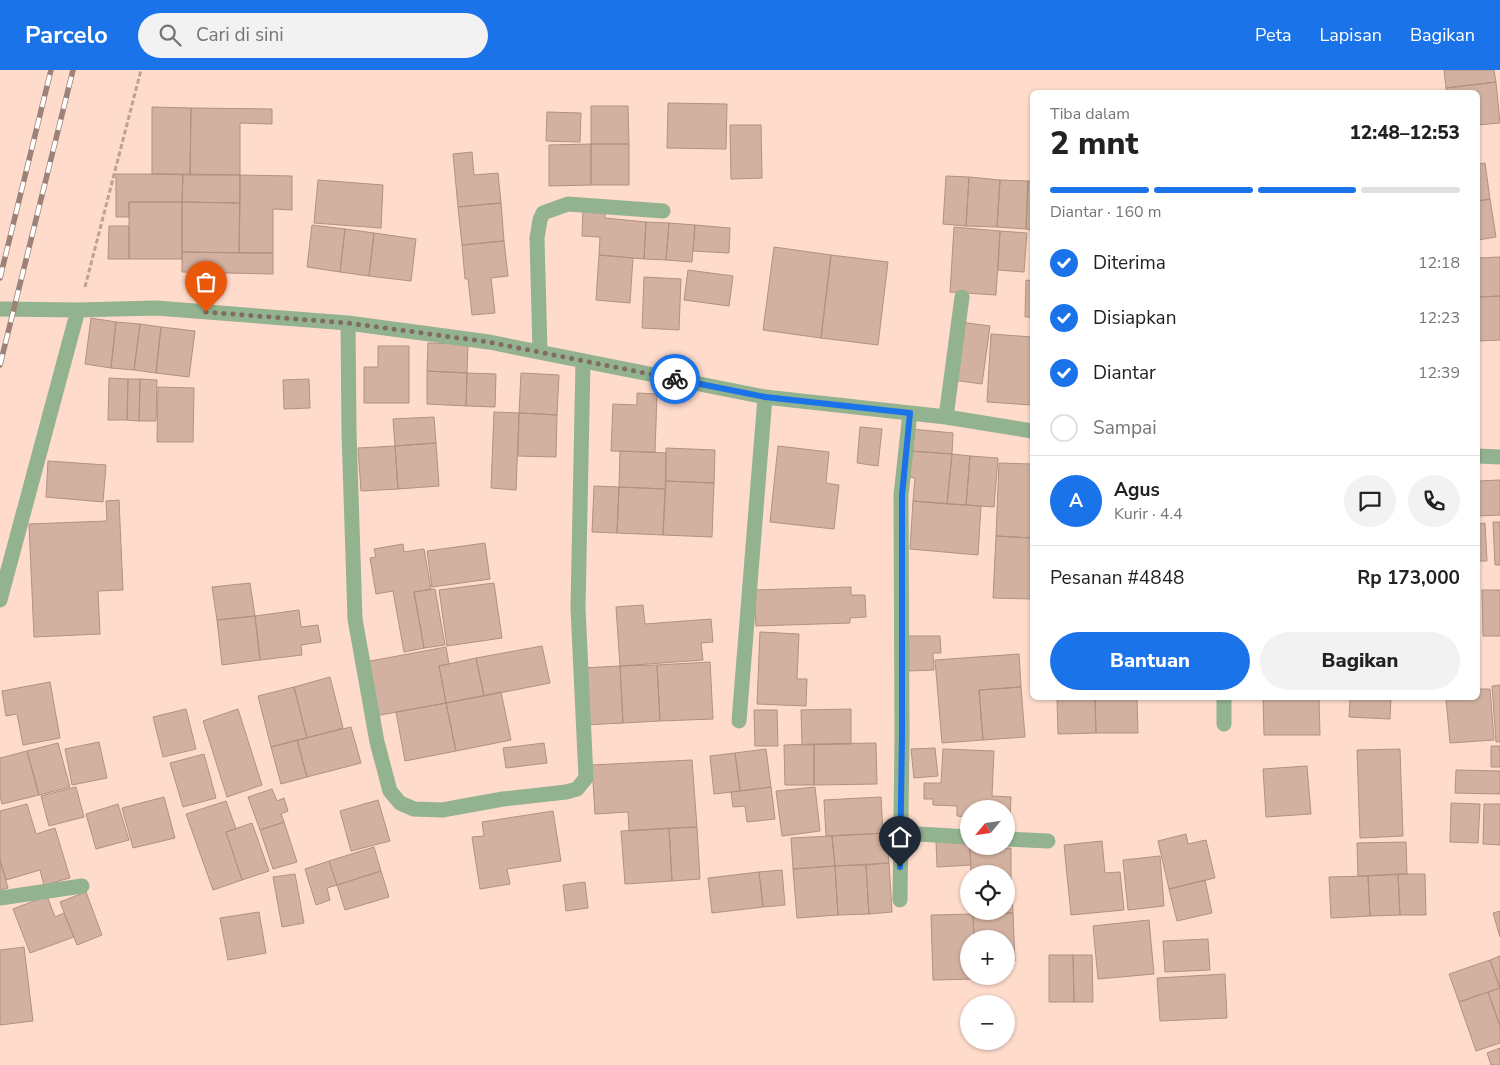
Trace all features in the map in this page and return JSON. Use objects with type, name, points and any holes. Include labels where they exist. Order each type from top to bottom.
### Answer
[{"type":"street","points":[[540,352],[537,238],[543,213],[568,204],[663,211]]},
{"type":"street","points":[[946,417],[962,297]]},
{"type":"street","points":[[0,309],[156,308],[348,323],[489,342],[765,397],[946,417],[1030,431]]},
{"type":"street","points":[[0,600],[78,310]]},
{"type":"street","points":[[348,323],[349,432],[355,619],[378,742],[390,791],[400,803],[414,809],[442,810],[518,797],[566,792],[578,789],[586,778],[578,608],[583,361]]},
{"type":"street","points":[[739,721],[765,397]]},
{"type":"street","points":[[900,900],[902,495],[910,413]]},
{"type":"street","points":[[1480,456],[1500,456]]},
{"type":"street","points":[[1224,700],[1224,724]]},
{"type":"street","points":[[901,833],[960,836]]},
{"type":"street","points":[[1015,839],[1048,841]]},
{"type":"street","points":[[0,898],[82,886]]},
{"type":"path","points":[[78,310],[141,70]]},
{"type":"building","points":[[1444,70],[1494,70],[1496,82],[1446,88]]},
{"type":"building","points":[[1496,82],[1500,123],[1480,125],[1480,90],[1446,90],[1446,88]]},
{"type":"building","points":[[668,103],[727,104],[726,149],[667,148]]},
{"type":"building","points":[[591,106],[628,106],[629,144],[591,144]]},
{"type":"building","points":[[152,107],[191,108],[190,175],[152,174]]},
{"type":"building","points":[[191,108],[272,109],[272,124],[240,123],[240,175],[190,175]]},
{"type":"building","points":[[547,112],[581,113],[580,142],[546,141]]},
{"type":"building","points":[[730,125],[761,125],[762,178],[731,179]]},
{"type":"building","points":[[591,144],[591,185],[549,186],[549,145]]},
{"type":"building","points":[[591,144],[629,144],[629,185],[591,185]]},
{"type":"building","points":[[472,152],[474,175],[498,173],[501,203],[458,207],[453,154]]},
{"type":"building","points":[[1485,163],[1490,199],[1480,201],[1480,164]]},
{"type":"building","points":[[116,174],[183,174],[182,202],[129,202],[129,217],[116,217]]},
{"type":"building","points":[[183,174],[240,175],[240,203],[182,202]]},
{"type":"building","points":[[240,175],[292,176],[292,210],[273,209],[273,253],[239,253]]},
{"type":"building","points":[[946,176],[969,177],[966,226],[943,224]]},
{"type":"building","points":[[969,177],[1000,180],[997,227],[966,226]]},
{"type":"building","points":[[318,180],[383,185],[381,228],[314,223]]},
{"type":"building","points":[[1000,180],[1028,181],[1026,229],[997,227]]},
{"type":"building","points":[[1028,181],[1030,181],[1030,230],[1026,229]]},
{"type":"building","points":[[1490,199],[1496,237],[1480,240],[1480,201]]},
{"type":"building","points":[[129,202],[182,202],[182,259],[129,259]]},
{"type":"building","points":[[182,202],[240,203],[239,253],[182,252]]},
{"type":"building","points":[[501,203],[504,241],[462,245],[458,207]]},
{"type":"building","points":[[583,210],[605,212],[605,218],[646,222],[644,259],[599,255],[600,237],[582,236]]},
{"type":"building","points":[[646,222],[669,223],[666,260],[644,259]]},
{"type":"building","points":[[669,223],[695,225],[692,262],[666,260]]},
{"type":"building","points":[[312,225],[345,229],[340,272],[307,267]]},
{"type":"building","points":[[695,225],[730,228],[729,253],[693,251]]},
{"type":"building","points":[[109,226],[129,226],[129,259],[108,259]]},
{"type":"building","points":[[954,227],[1000,231],[996,295],[950,292]]},
{"type":"building","points":[[345,229],[374,233],[369,276],[340,272]]},
{"type":"building","points":[[1000,231],[1027,233],[1024,272],[998,270]]},
{"type":"building","points":[[374,233],[416,239],[411,281],[369,276]]},
{"type":"building","points":[[504,241],[508,276],[491,278],[495,313],[472,315],[468,279],[465,279],[462,245]]},
{"type":"building","points":[[774,247],[831,255],[821,338],[763,330]]},
{"type":"building","points":[[182,252],[273,253],[273,274],[182,272]]},
{"type":"building","points":[[599,255],[633,258],[630,303],[596,300]]},
{"type":"building","points":[[831,255],[888,262],[878,345],[821,338]]},
{"type":"building","points":[[1500,257],[1500,296],[1480,297],[1480,258]]},
{"type":"building","points":[[688,270],[733,276],[729,306],[684,300]]},
{"type":"building","points":[[644,277],[681,279],[679,330],[642,328]]},
{"type":"building","points":[[1026,280],[1030,281],[1030,317],[1025,317]]},
{"type":"building","points":[[1500,296],[1500,340],[1480,341],[1480,297]]},
{"type":"building","points":[[91,318],[116,322],[111,368],[85,364]]},
{"type":"building","points":[[116,322],[140,324],[134,370],[111,368]]},
{"type":"building","points":[[960,322],[990,326],[982,384],[953,380]]},
{"type":"building","points":[[140,324],[161,327],[156,373],[134,370]]},
{"type":"building","points":[[161,327],[195,331],[189,377],[156,373]]},
{"type":"building","points":[[991,334],[1030,337],[1030,405],[987,402]]},
{"type":"building","points":[[428,343],[468,344],[467,373],[427,371]]},
{"type":"building","points":[[378,346],[409,346],[409,403],[364,403],[364,367],[378,367]]},
{"type":"building","points":[[427,371],[467,373],[466,406],[427,404]]},
{"type":"building","points":[[467,373],[496,374],[495,407],[466,406]]},
{"type":"building","points":[[521,373],[559,375],[557,415],[519,413]]},
{"type":"building","points":[[109,378],[128,379],[127,420],[108,420]]},
{"type":"building","points":[[128,379],[140,379],[139,421],[127,420]]},
{"type":"building","points":[[140,379],[157,380],[156,421],[139,421]]},
{"type":"building","points":[[309,379],[310,408],[284,409],[283,380]]},
{"type":"building","points":[[158,387],[194,388],[193,442],[157,442]]},
{"type":"building","points":[[637,393],[657,394],[655,452],[611,451],[613,404],[637,405]]},
{"type":"building","points":[[494,412],[519,413],[516,490],[491,488]]},
{"type":"building","points":[[519,413],[557,415],[556,457],[518,456]]},
{"type":"building","points":[[434,417],[436,443],[395,446],[393,419]]},
{"type":"building","points":[[860,427],[882,429],[878,466],[857,463]]},
{"type":"building","points":[[911,429],[953,433],[952,454],[910,451]]},
{"type":"building","points":[[436,443],[439,486],[398,489],[395,446]]},
{"type":"building","points":[[395,446],[398,489],[361,491],[358,448]]},
{"type":"building","points":[[778,446],[829,452],[826,483],[839,485],[834,529],[770,522]]},
{"type":"building","points":[[666,448],[715,450],[714,483],[666,481]]},
{"type":"building","points":[[620,451],[666,453],[665,489],[619,487]]},
{"type":"building","points":[[910,451],[952,454],[947,504],[913,501],[915,478],[908,477]]},
{"type":"building","points":[[952,454],[970,456],[966,505],[947,504]]},
{"type":"building","points":[[970,456],[998,458],[994,507],[966,505]]},
{"type":"building","points":[[48,461],[106,465],[103,502],[46,497]]},
{"type":"building","points":[[999,463],[1030,464],[1030,538],[996,536]]},
{"type":"building","points":[[1500,480],[1500,515],[1480,516],[1480,481]]},
{"type":"building","points":[[666,481],[714,483],[712,537],[663,535]]},
{"type":"building","points":[[594,486],[619,487],[617,533],[592,532]]},
{"type":"building","points":[[619,487],[665,489],[663,535],[617,533]]},
{"type":"building","points":[[119,500],[123,590],[98,591],[100,634],[34,637],[29,524],[107,521],[106,501]]},
{"type":"building","points":[[913,501],[981,506],[978,555],[910,549]]},
{"type":"building","points":[[1493,522],[1500,522],[1500,565],[1495,565]]},
{"type":"building","points":[[1485,523],[1487,561],[1480,561],[1480,524]]},
{"type":"building","points":[[996,536],[1030,538],[1030,599],[993,598]]},
{"type":"building","points":[[485,543],[490,579],[432,587],[427,551]]},
{"type":"building","points":[[403,544],[404,552],[424,549],[431,589],[414,592],[424,648],[404,652],[393,591],[376,594],[370,558],[376,557],[374,549]]},
{"type":"building","points":[[250,583],[255,616],[217,620],[212,587]]},
{"type":"building","points":[[494,583],[502,638],[447,646],[439,590]]},
{"type":"building","points":[[851,587],[851,595],[865,595],[866,617],[850,618],[850,623],[756,626],[754,590]]},
{"type":"building","points":[[435,589],[445,645],[424,648],[414,592]]},
{"type":"building","points":[[1482,590],[1500,590],[1500,636],[1483,636]]},
{"type":"building","points":[[643,605],[645,624],[711,619],[713,642],[701,643],[703,660],[620,666],[616,607]]},
{"type":"building","points":[[299,610],[301,627],[318,625],[321,642],[301,645],[302,655],[260,660],[255,616]]},
{"type":"building","points":[[255,616],[260,660],[222,665],[217,620]]},
{"type":"building","points":[[760,632],[799,634],[797,679],[807,679],[806,706],[757,704]]},
{"type":"building","points":[[907,636],[940,636],[941,653],[933,653],[934,670],[908,671]]},
{"type":"building","points":[[542,646],[550,683],[484,696],[476,658]]},
{"type":"building","points":[[446,647],[449,664],[439,666],[446,703],[375,716],[365,662]]},
{"type":"building","points":[[1019,654],[1021,687],[979,690],[983,740],[942,743],[935,660]]},
{"type":"building","points":[[476,658],[484,696],[446,703],[439,666]]},
{"type":"building","points":[[710,662],[713,719],[660,721],[657,665]]},
{"type":"building","points":[[657,665],[660,721],[623,723],[620,666]]},
{"type":"building","points":[[620,666],[623,723],[584,725],[582,668]]},
{"type":"building","points":[[330,677],[343,728],[307,738],[294,687]]},
{"type":"building","points":[[50,682],[60,738],[23,745],[17,714],[6,716],[2,691]]},
{"type":"building","points":[[1500,685],[1500,742],[1496,742],[1492,686]]},
{"type":"building","points":[[294,687],[307,738],[271,747],[258,696]]},
{"type":"building","points":[[1021,687],[1025,737],[983,740],[979,690]]},
{"type":"building","points":[[1480,689],[1490,689],[1494,740],[1450,743],[1446,700],[1480,700]]},
{"type":"building","points":[[501,692],[511,740],[456,751],[446,703]]},
{"type":"building","points":[[1057,700],[1095,700],[1096,733],[1058,734]]},
{"type":"building","points":[[1095,700],[1137,700],[1138,733],[1096,733]]},
{"type":"building","points":[[1263,700],[1319,700],[1320,735],[1264,735]]},
{"type":"building","points":[[1350,700],[1391,700],[1390,719],[1349,717]]},
{"type":"building","points":[[446,703],[456,751],[405,761],[396,712]]},
{"type":"building","points":[[186,709],[196,749],[163,757],[153,717]]},
{"type":"building","points":[[238,709],[262,785],[227,797],[203,721]]},
{"type":"building","points":[[851,709],[851,744],[802,745],[801,710]]},
{"type":"building","points":[[754,710],[777,710],[778,746],[755,746]]},
{"type":"building","points":[[351,727],[361,763],[307,777],[297,740]]},
{"type":"building","points":[[297,740],[307,777],[281,784],[271,747]]},
{"type":"building","points":[[99,742],[107,778],[72,785],[65,749]]},
{"type":"building","points":[[58,743],[70,787],[39,795],[27,751]]},
{"type":"building","points":[[544,743],[547,763],[506,768],[503,748]]},
{"type":"building","points":[[876,743],[877,784],[814,785],[814,744]]},
{"type":"building","points":[[814,744],[814,785],[785,785],[784,745]]},
{"type":"building","points":[[1491,746],[1500,746],[1500,767],[1491,767]]},
{"type":"building","points":[[935,748],[938,776],[914,778],[911,749]]},
{"type":"building","points":[[766,749],[771,787],[740,791],[735,753]]},
{"type":"building","points":[[943,749],[994,751],[992,796],[1011,797],[1011,800],[960,800],[960,816],[957,816],[957,806],[933,805],[933,799],[924,799],[924,783],[941,783]]},
{"type":"building","points":[[1400,749],[1403,836],[1360,838],[1357,750]]},
{"type":"building","points":[[27,751],[39,795],[2,804],[0,797],[0,758]]},
{"type":"building","points":[[735,753],[740,791],[714,794],[710,756]]},
{"type":"building","points":[[204,754],[216,798],[183,807],[170,763]]},
{"type":"building","points":[[692,760],[697,827],[629,831],[628,812],[595,814],[592,765]]},
{"type":"building","points":[[1307,766],[1311,814],[1266,817],[1263,769]]},
{"type":"building","points":[[1456,770],[1500,771],[1500,794],[1455,793]]},
{"type":"building","points":[[76,787],[84,817],[49,826],[41,796]]},
{"type":"building","points":[[771,787],[775,819],[747,822],[745,806],[733,807],[731,792]]},
{"type":"building","points":[[815,787],[820,831],[782,836],[776,791]]},
{"type":"building","points":[[272,789],[277,801],[284,798],[288,811],[281,814],[284,822],[260,830],[248,797]]},
{"type":"building","points":[[164,797],[175,838],[133,848],[122,808]]},
{"type":"building","points":[[881,797],[883,833],[826,836],[824,800]]},
{"type":"building","points":[[378,800],[390,841],[351,851],[340,811]]},
{"type":"building","points":[[226,801],[236,829],[226,832],[242,880],[213,890],[186,814]]},
{"type":"building","points":[[1451,803],[1480,804],[1478,843],[1450,842]]},
{"type":"building","points":[[27,804],[36,834],[55,828],[70,878],[44,885],[40,870],[6,880],[0,860],[0,811]]},
{"type":"building","points":[[118,804],[129,840],[96,849],[86,814]]},
{"type":"building","points":[[1484,804],[1500,804],[1500,845],[1483,844]]},
{"type":"building","points":[[553,811],[561,861],[507,869],[510,884],[480,889],[472,837],[484,836],[482,822]]},
{"type":"building","points":[[284,822],[297,862],[273,869],[260,830]]},
{"type":"building","points":[[252,823],[269,871],[242,880],[226,832]]},
{"type":"building","points":[[697,827],[700,879],[672,881],[669,828]]},
{"type":"building","points":[[669,828],[672,881],[625,884],[621,831]]},
{"type":"building","points":[[887,833],[889,863],[835,866],[832,836]]},
{"type":"building","points":[[1186,834],[1188,844],[1206,840],[1215,878],[1169,889],[1158,841]]},
{"type":"building","points":[[832,836],[835,866],[793,869],[791,838]]},
{"type":"building","points":[[960,840],[960,855],[970,855],[971,865],[937,867],[936,841]]},
{"type":"building","points":[[1102,841],[1105,873],[1120,872],[1124,910],[1071,915],[1064,845]]},
{"type":"building","points":[[1406,842],[1407,874],[1358,876],[1357,843]]},
{"type":"building","points":[[374,847],[381,871],[337,885],[329,861]]},
{"type":"building","points":[[970,855],[1011,855],[1011,865],[971,865]]},
{"type":"building","points":[[1160,856],[1164,906],[1128,910],[1123,860]]},
{"type":"building","points":[[0,860],[8,888],[0,890]]},
{"type":"building","points":[[329,861],[337,885],[327,888],[330,900],[316,905],[305,869]]},
{"type":"building","points":[[889,863],[892,912],[869,914],[866,865]]},
{"type":"building","points":[[866,865],[869,914],[838,915],[835,866]]},
{"type":"building","points":[[835,866],[838,915],[797,918],[793,869]]},
{"type":"building","points":[[782,870],[785,905],[763,907],[759,872]]},
{"type":"building","points":[[381,871],[389,897],[345,910],[337,885]]},
{"type":"building","points":[[759,872],[763,907],[712,913],[708,878]]},
{"type":"building","points":[[295,874],[304,923],[282,927],[273,877]]},
{"type":"building","points":[[1398,874],[1425,874],[1426,915],[1400,915]]},
{"type":"building","points":[[1398,874],[1400,915],[1370,916],[1368,876]]},
{"type":"building","points":[[1368,876],[1370,916],[1331,918],[1329,877]]},
{"type":"building","points":[[1205,880],[1212,913],[1177,921],[1169,889]]},
{"type":"building","points":[[585,882],[588,908],[566,911],[563,885]]},
{"type":"building","points":[[86,892],[102,935],[77,945],[60,902]]},
{"type":"building","points":[[47,896],[55,917],[64,913],[74,937],[30,953],[13,909]]},
{"type":"building","points":[[1500,911],[1500,937],[1493,913]]},
{"type":"building","points":[[259,912],[266,953],[228,960],[220,918]]},
{"type":"building","points":[[960,914],[960,920],[973,920],[974,930],[960,930],[960,979],[933,980],[931,915]]},
{"type":"building","points":[[973,920],[1013,920],[1014,930],[974,930]]},
{"type":"building","points":[[1149,920],[1154,974],[1098,979],[1093,926]]},
{"type":"building","points":[[1208,939],[1210,970],[1165,972],[1163,941]]},
{"type":"building","points":[[24,947],[33,1021],[0,1025],[0,950]]},
{"type":"building","points":[[1049,955],[1073,955],[1074,1002],[1049,1002]]},
{"type":"building","points":[[1073,955],[1092,955],[1093,1002],[1074,1002]]},
{"type":"building","points":[[1500,956],[1500,988],[1490,960]]},
{"type":"building","points":[[1490,960],[1500,988],[1459,1002],[1449,974]]},
{"type":"building","points":[[1225,974],[1227,1018],[1160,1021],[1157,978]]},
{"type":"building","points":[[1500,988],[1500,1026],[1488,992]]},
{"type":"building","points":[[1488,992],[1500,1026],[1500,1043],[1476,1051],[1459,1002]]},
{"type":"building","points":[[1500,1048],[1500,1065],[1491,1065],[1487,1053]]},
{"type":"railway","points":[[0,278],[51,70]]},
{"type":"railway","points":[[0,365],[73,70]]},
{"type":"way so far","points":[[206,312],[348,323],[489,342],[675,379]]},
{"type":"route","points":[[675,379],[765,397],[910,413],[902,495],[900,867]]}]
